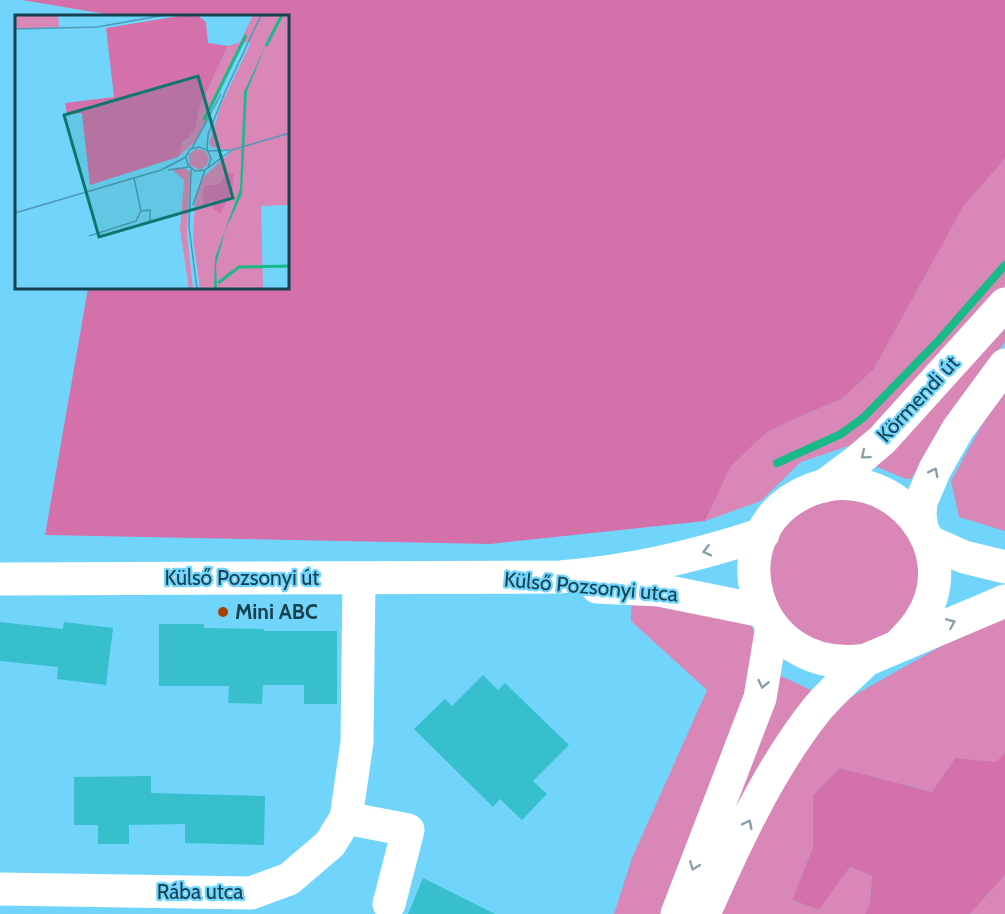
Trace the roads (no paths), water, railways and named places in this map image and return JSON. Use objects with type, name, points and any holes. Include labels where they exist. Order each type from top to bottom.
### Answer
[{"type":"main road","name":"Körmendi út","points":[[824,486],[882,440],[1005,304]]},
{"type":"main road","name":"Körmendi út","points":[[925,534],[920,515],[921,502],[935,469],[958,429],[1005,365]]},
{"type":"main road","points":[[898,645],[920,621],[933,590],[933,557],[925,534],[901,503],[880,491],[857,484],[840,483],[824,486],[795,498],[782,508],[771,520],[763,534],[754,565],[757,597],[767,619],[784,639],[798,650],[814,658],[840,663],[866,660],[1005,601]]},
{"type":"main road","name":"Külső Pozsonyi utca","points":[[484,577],[596,574],[669,560],[763,534]]},
{"type":"main road","points":[[925,534],[964,557],[1005,567]]},
{"type":"main road","name":"Külső Pozsonyi utca","points":[[484,577],[579,586],[660,590],[767,619]]},
{"type":"main road","name":"Külső Pozsonyi út","points":[[0,579],[484,577]]},
{"type":"main road","name":"Rába utca","points":[[0,889],[251,893],[288,879],[330,844],[346,818],[357,742],[360,578]]},
{"type":"main road","points":[[677,914],[757,708],[767,664],[767,619]]},
{"type":"main road","points":[[704,914],[754,811],[786,753],[818,708],[866,660]]},
{"type":"main road","points":[[346,818],[408,830],[389,904]]},
{"type":"waterway","points":[[777,463],[841,434],[864,417],[939,340],[1005,265]]},
{"type":"place","name":"Mini ABC","points":[[223,612]]}]
